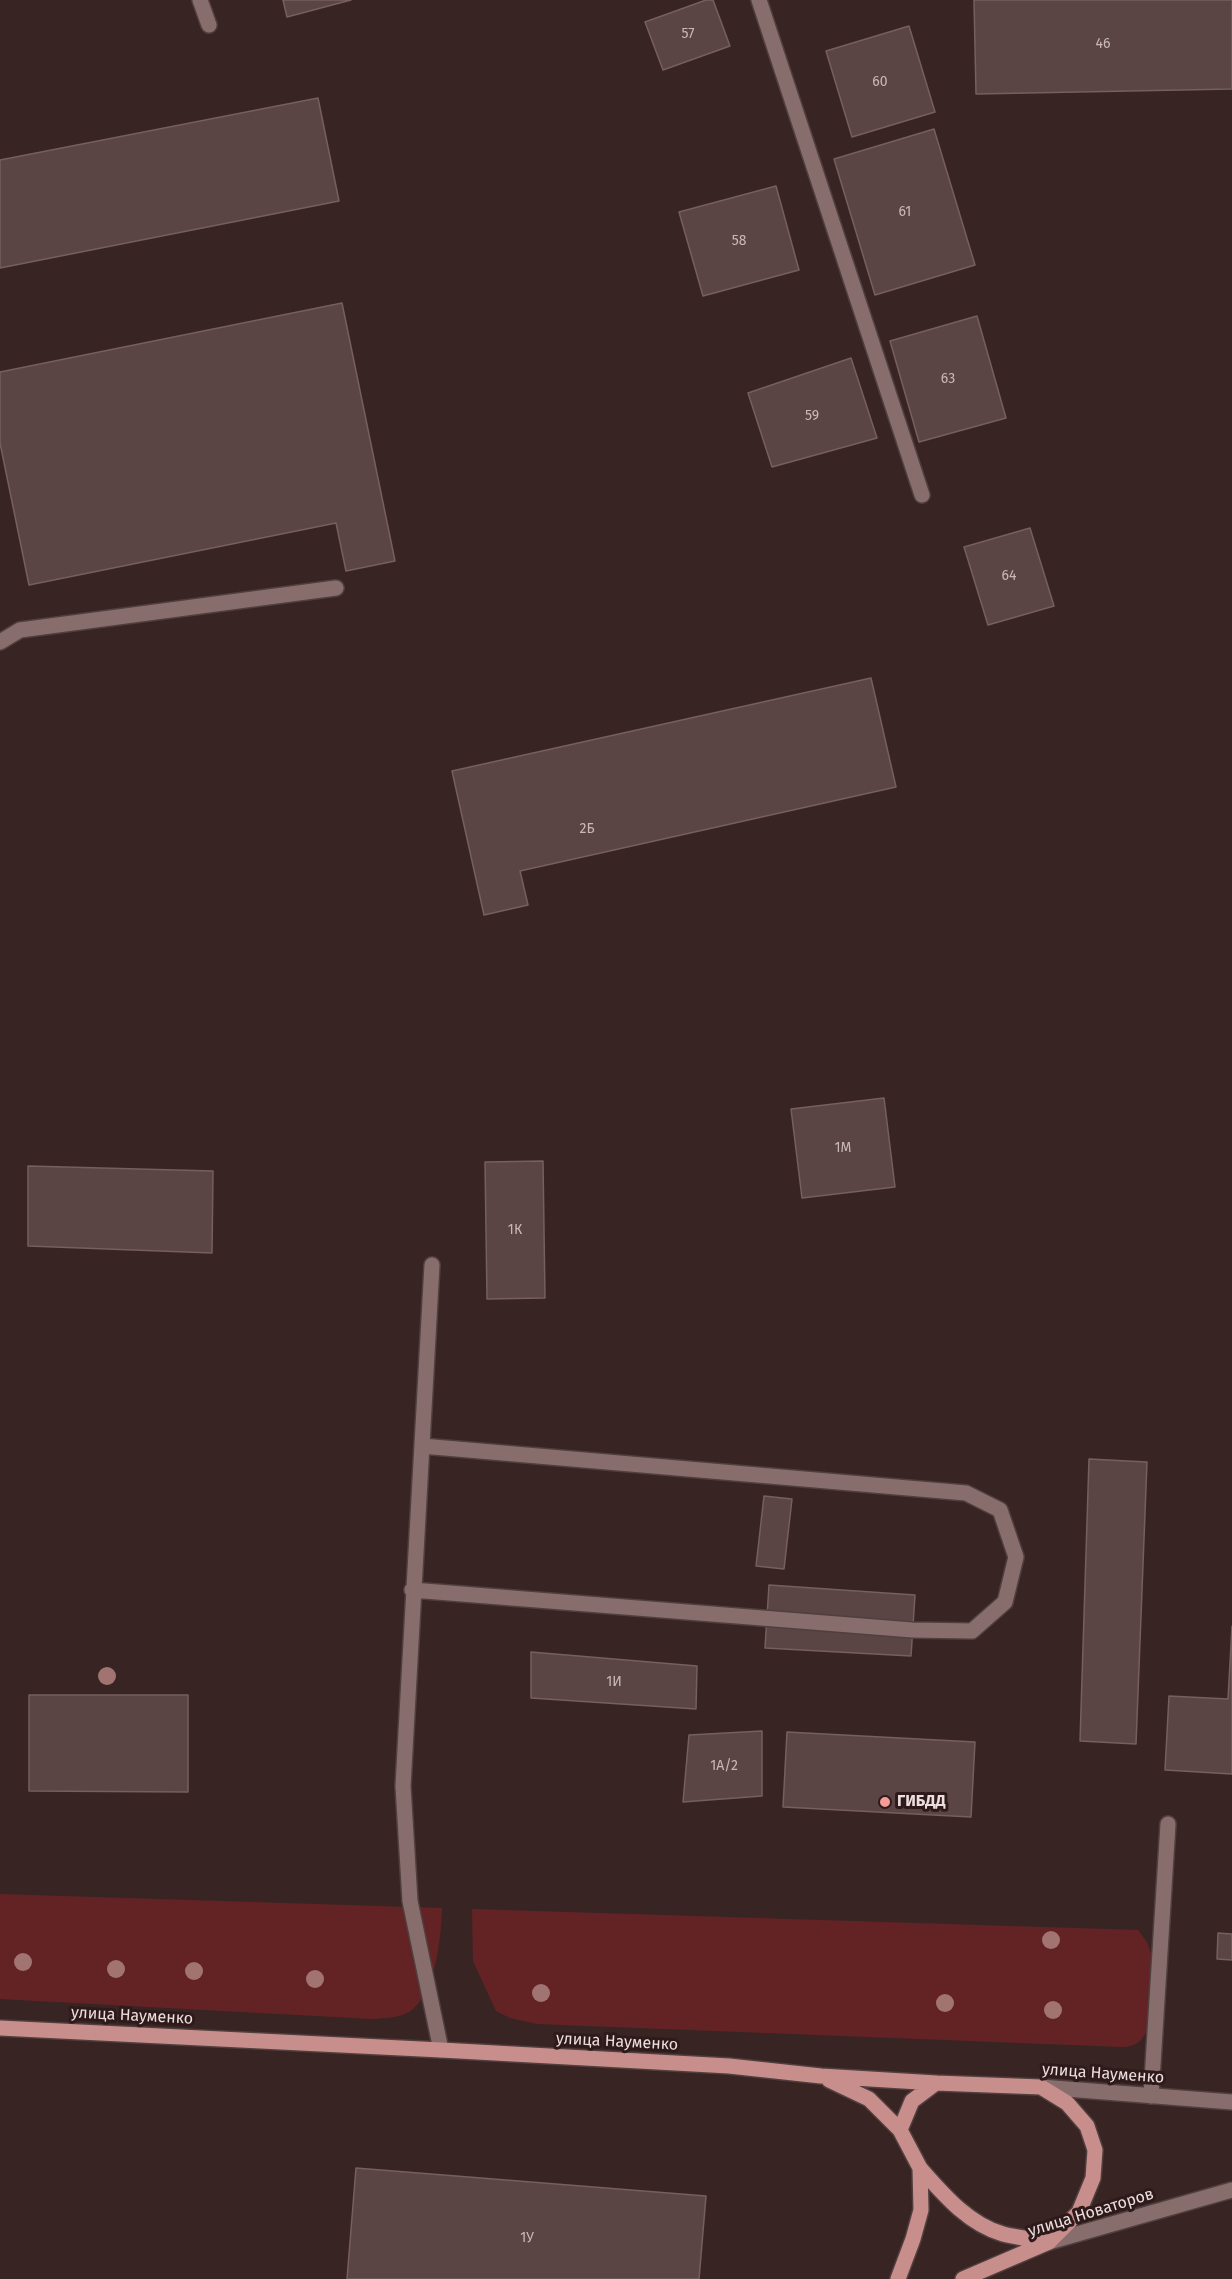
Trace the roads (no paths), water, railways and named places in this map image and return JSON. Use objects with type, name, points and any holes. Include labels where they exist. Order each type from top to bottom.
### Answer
[{"type":"main road","name":"улица Науменко","points":[[0,2028],[729,2066],[821,2076],[1041,2087]]},
{"type":"main road","points":[[821,2076],[869,2099],[900,2130],[920,2168],[948,2199],[980,2224],[1002,2234],[1049,2242],[1079,2212],[1093,2178],[1095,2150],[1087,2126],[1067,2103],[1041,2087]]},
{"type":"main road","points":[[900,2130],[912,2101],[936,2083]]},
{"type":"main road","points":[[898,2279],[921,2210],[920,2168]]},
{"type":"main road","name":"улица Новаторов","points":[[963,2279],[1049,2242]]},
{"type":"street","points":[[200,0],[208,25]]},
{"type":"street","points":[[759,0],[922,495]]},
{"type":"street","points":[[0,642],[20,630],[336,588]]},
{"type":"street","points":[[432,1265],[412,1590],[403,1786],[410,1901],[441,2050]]},
{"type":"street","points":[[412,1590],[912,1630],[972,1631],[1005,1602],[1016,1557],[1000,1510],[966,1493],[422,1446]]},
{"type":"street","points":[[1151,2096],[1168,1824]]},
{"type":"street","name":"улица Науменко","points":[[1041,2087],[1232,2102]]},
{"type":"street","name":"улица Новаторов","points":[[1049,2242],[1232,2190]]},
{"type":"place","name":"ГИБДД","points":[[885,1802]]}]
